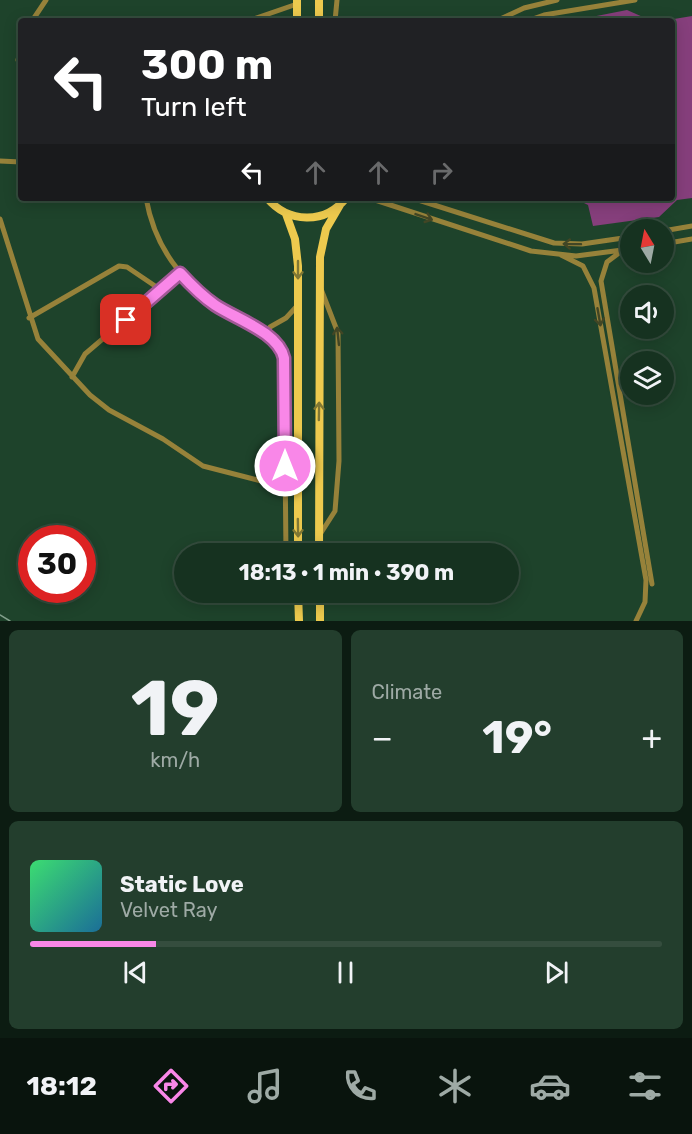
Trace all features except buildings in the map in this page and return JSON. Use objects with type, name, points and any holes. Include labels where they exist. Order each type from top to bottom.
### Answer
[{"type":"main road","points":[[319,0],[319,18]]},
{"type":"main road","points":[[297,2],[297,18]]},
{"type":"main road","points":[[271,201],[286,214],[314,218],[340,205]]},
{"type":"main road","points":[[319,543],[322,242],[332,217],[343,201]]},
{"type":"main road","points":[[286,214],[297,252],[298,543]]},
{"type":"main road","points":[[298,603],[299,621]]},
{"type":"main road","points":[[320,603],[320,621]]},
{"type":"street","points":[[34,18],[46,0]]},
{"type":"street","points":[[279,0],[279,9]]},
{"type":"street","points":[[335,18],[337,0]]},
{"type":"street","points":[[502,18],[534,2],[557,0]]},
{"type":"street","points":[[536,18],[635,0]]},
{"type":"street","points":[[256,18],[297,2]]},
{"type":"street","points":[[0,161],[18,162]]},
{"type":"street","points":[[147,201],[159,242],[180,273],[215,305],[267,334],[281,348],[284,358],[286,543]]},
{"type":"street","points":[[378,201],[517,248],[561,255],[592,255],[620,250]]},
{"type":"street","points":[[421,201],[554,243],[582,244],[620,238]]},
{"type":"street","points":[[0,219],[29,318],[41,345],[72,377],[109,410],[163,439],[199,464],[214,470],[285,487]]},
{"type":"street","points":[[674,229],[692,226]]},
{"type":"street","points":[[674,242],[692,239]]},
{"type":"street","points":[[620,252],[607,262],[601,281],[626,427],[625,441],[646,580],[645,602],[636,621]]},
{"type":"street","points":[[561,255],[583,266],[593,282],[619,428],[625,441],[652,584]]},
{"type":"street","points":[[29,318],[119,266],[127,267],[161,290]]},
{"type":"street","points":[[72,377],[85,354],[180,273]]},
{"type":"street","points":[[319,536],[335,511],[339,461],[338,333],[320,286]]},
{"type":"street","points":[[267,334],[270,327],[286,318],[298,304]]},
{"type":"street","points":[[619,428],[626,427]]},
{"type":"shaded area","points":[[627,10],[645,18],[586,18]]},
{"type":"shaded area","points":[[692,16],[692,198],[677,200],[659,217],[620,219],[620,222],[593,226],[588,205],[580,201],[675,201],[675,19]]},
{"type":"tram line","points":[[0,615],[10,621]]},
{"type":"route","points":[[126,320],[180,273],[201,295],[215,305],[267,334],[281,348],[284,355],[285,466]]}]
